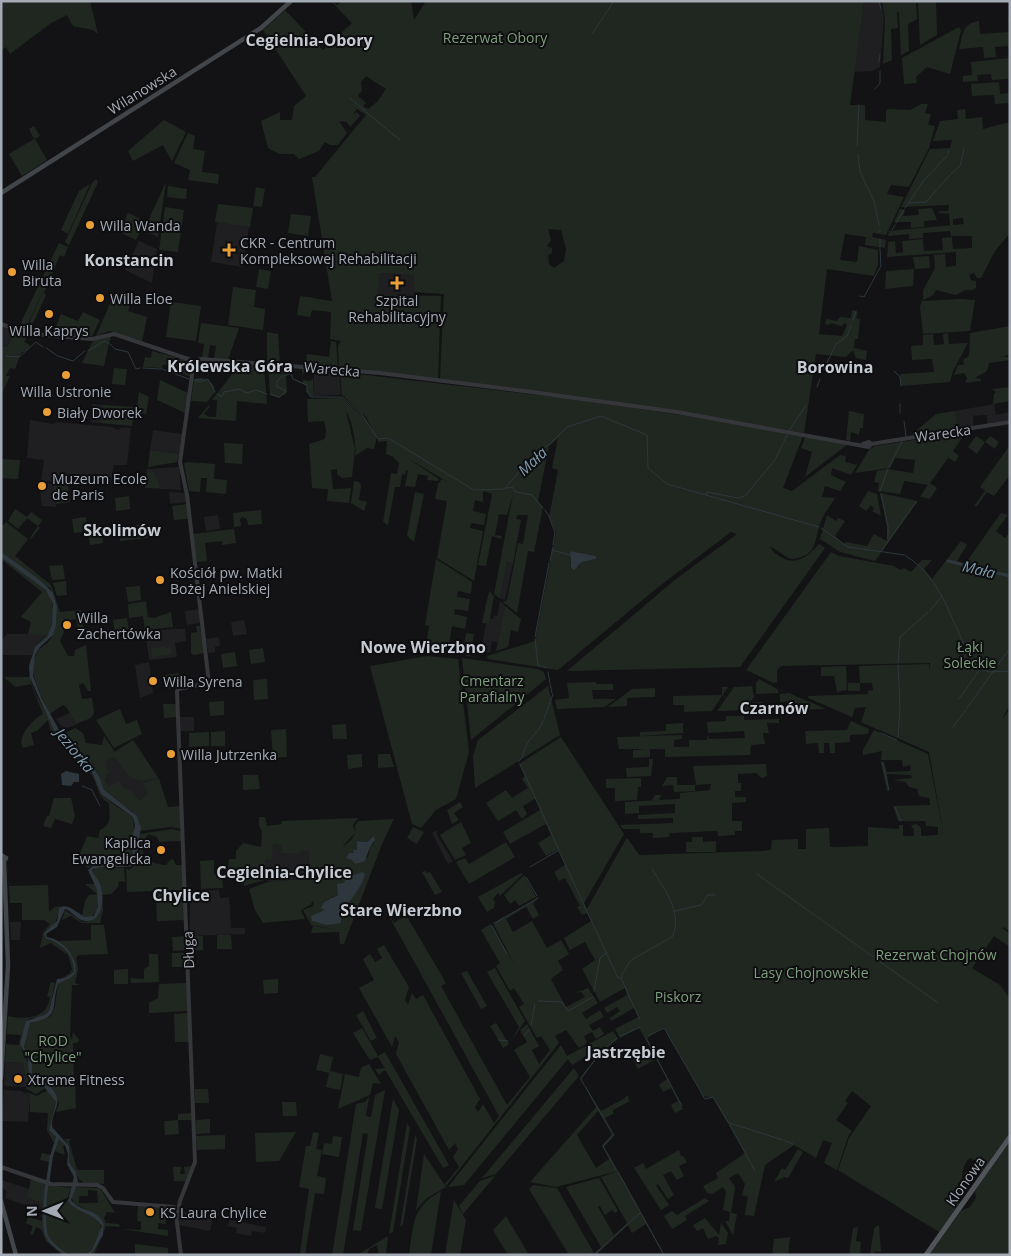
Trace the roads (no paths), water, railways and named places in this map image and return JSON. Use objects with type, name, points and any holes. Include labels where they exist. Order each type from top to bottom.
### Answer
[{"type":"main road","name":"Wilanowska","points":[[1,193],[261,28],[291,1]]},
{"type":"main road","points":[[1,1078],[8,957],[2,861],[6,857],[2,854]]},
{"type":"main road","points":[[1,1050],[3,1043]]},
{"type":"main road","name":"Klonowa","points":[[926,1255],[1010,1137]]},
{"type":"main road","points":[[1,1201],[16,1255]]},
{"type":"street","name":"Warecka","points":[[1,324],[28,333],[92,339],[114,334],[192,361],[201,359],[439,380],[677,412],[805,435],[869,444],[1010,422]]},
{"type":"street","name":"Długa","points":[[176,1208],[195,1162],[179,691],[206,684],[208,676],[187,495],[180,460],[193,373],[192,361]]},
{"type":"street","points":[[2,1168],[48,1184],[100,1186],[113,1202],[176,1208],[181,1255]]},
{"type":"water","points":[[570,551],[596,556],[596,559],[582,562],[574,570],[571,567]]},
{"type":"water","points":[[1,552],[41,581],[53,593],[57,607],[56,626],[53,635],[40,647],[35,655],[33,676],[42,699],[63,737],[92,766],[99,776],[104,790],[137,816],[141,828],[135,865],[101,867],[92,870],[102,889],[101,908],[96,918],[91,921],[85,921],[65,909],[57,927],[46,934],[47,937],[59,941],[68,950],[74,960],[76,972],[72,977],[58,984],[51,1014],[40,1021],[30,1023],[24,1047],[32,1060],[32,1079],[48,1084],[57,1097],[57,1107],[52,1127],[69,1146],[69,1162],[76,1172],[78,1182],[71,1200],[74,1204],[97,1215],[104,1224],[103,1235],[91,1255],[85,1255],[92,1250],[102,1226],[94,1218],[75,1208],[68,1201],[74,1177],[67,1164],[68,1154],[65,1145],[49,1130],[56,1102],[45,1088],[29,1082],[28,1059],[20,1044],[26,1021],[44,1015],[49,1011],[57,979],[65,978],[74,972],[72,960],[66,951],[57,943],[46,939],[44,933],[57,921],[59,908],[62,906],[69,907],[85,917],[94,916],[98,906],[97,890],[88,870],[96,863],[118,865],[133,862],[132,838],[135,826],[133,817],[101,794],[91,770],[58,739],[30,678],[29,666],[35,647],[47,637],[52,625],[53,604],[46,590],[1,557]]},
{"type":"water","points":[[66,771],[79,774],[79,782],[74,782],[71,786],[62,785],[61,774]]},
{"type":"water","points":[[374,836],[375,840],[370,847],[365,861],[355,864],[346,858],[349,853],[354,853],[353,850],[357,850],[357,841],[367,842]]},
{"type":"water","points":[[346,871],[354,875],[362,872],[365,874],[360,887],[343,912],[341,923],[327,925],[312,921],[311,916],[325,910],[321,908],[324,903],[338,895],[337,884],[344,883],[345,878],[342,876]]},
{"type":"waterway","points":[[592,34],[614,1]]},
{"type":"waterway","points":[[879,1],[881,9]]},
{"type":"waterway","points":[[879,62],[880,54]]},
{"type":"waterway","points":[[875,89],[880,83],[880,71]]},
{"type":"waterway","points":[[350,98],[365,111]]},
{"type":"waterway","points":[[857,145],[859,105]]},
{"type":"waterway","points":[[366,112],[400,140]]},
{"type":"waterway","points":[[951,174],[960,166],[964,149]]},
{"type":"waterway","points":[[948,154],[949,150]]},
{"type":"waterway","points":[[858,154],[860,172],[874,201],[879,225]]},
{"type":"waterway","points":[[905,208],[924,180],[947,156]]},
{"type":"waterway","points":[[909,203],[926,202],[950,175]]},
{"type":"waterway","points":[[896,223],[904,210]]},
{"type":"waterway","points":[[892,230],[895,225]]},
{"type":"waterway","points":[[880,239],[880,247]]},
{"type":"waterway","points":[[860,296],[864,297],[881,266],[880,249]]},
{"type":"waterway","points":[[853,320],[856,311]]},
{"type":"waterway","points":[[835,345],[847,336],[851,326]]},
{"type":"waterway","name":"Mała","points":[[88,351],[104,341],[109,343]]},
{"type":"waterway","name":"Mała","points":[[6,356],[19,357],[36,342],[43,347]]},
{"type":"waterway","name":"Mała","points":[[110,344],[115,349],[128,352],[136,369],[140,368]]},
{"type":"waterway","points":[[823,370],[835,347]]},
{"type":"waterway","name":"Mała","points":[[46,348],[58,356],[73,361],[85,351]]},
{"type":"waterway","name":"Mała","points":[[143,368],[162,369],[189,379]]},
{"type":"waterway","points":[[894,371],[900,377],[901,386]]},
{"type":"waterway","name":"Mała","points":[[270,394],[279,397],[285,393],[285,390],[277,387],[277,384],[281,377],[291,373],[293,379],[307,385],[307,391],[311,397],[342,397],[361,413],[378,439],[388,438],[474,490],[504,489],[535,454],[550,444],[567,427],[601,416],[647,435],[648,468],[667,484],[819,527]]},
{"type":"waterway","name":"Mała","points":[[196,380],[203,379]]},
{"type":"waterway","name":"Mała","points":[[194,380],[200,382],[208,379],[215,392]]},
{"type":"waterway","points":[[817,387],[820,379]]},
{"type":"waterway","name":"Mała","points":[[217,394],[222,397],[224,392],[240,389],[246,393],[256,390],[267,394]]},
{"type":"waterway","points":[[900,404],[900,413]]},
{"type":"waterway","points":[[789,431],[806,405]]},
{"type":"waterway","points":[[904,421],[906,436]]},
{"type":"waterway","points":[[706,495],[707,492],[738,498],[745,496],[775,460],[787,435]]},
{"type":"waterway","points":[[889,467],[902,441]]},
{"type":"waterway","points":[[880,491],[888,469]]},
{"type":"waterway","points":[[506,488],[512,487],[516,492],[532,495],[543,508]]},
{"type":"waterway","points":[[881,494],[888,526],[888,539]]},
{"type":"waterway","points":[[882,550],[916,502]]},
{"type":"waterway","points":[[545,510],[549,516]]},
{"type":"waterway","points":[[549,517],[555,532],[553,545]]},
{"type":"waterway","name":"Mała","points":[[821,528],[848,547],[905,555]]},
{"type":"waterway","points":[[550,561],[553,547]]},
{"type":"waterway","points":[[552,550],[570,555]]},
{"type":"waterway","points":[[906,556],[931,579],[978,668],[989,672],[1010,671]]},
{"type":"waterway","name":"Mała","points":[[948,561],[1010,576]]},
{"type":"waterway","points":[[535,637],[549,563]]},
{"type":"waterway","points":[[930,611],[942,596]]},
{"type":"waterway","points":[[898,663],[900,637],[928,612]]},
{"type":"waterway","points":[[535,639],[538,665],[547,668]]},
{"type":"waterway","points":[[967,708],[1010,648]]},
{"type":"waterway","points":[[898,665],[900,706],[898,737]]},
{"type":"waterway","points":[[959,699],[980,669]]},
{"type":"waterway","points":[[548,672],[550,683]]},
{"type":"waterway","points":[[550,684],[552,693]]},
{"type":"waterway","points":[[544,719],[553,694]]},
{"type":"waterway","points":[[953,727],[966,710]]},
{"type":"waterway","points":[[518,762],[527,743],[543,721]]},
{"type":"waterway","points":[[881,733],[897,740]]},
{"type":"waterway","points":[[882,762],[889,790]]},
{"type":"waterway","points":[[520,764],[559,850]]},
{"type":"waterway","points":[[82,786],[92,790],[100,806]]},
{"type":"waterway","points":[[895,807],[901,821]]},
{"type":"waterway","points":[[530,867],[559,850]]},
{"type":"waterway","points":[[559,851],[618,978],[621,978],[640,1020]]},
{"type":"waterway","points":[[652,869],[670,900],[675,917],[673,936],[653,948]]},
{"type":"waterway","points":[[757,874],[938,1003]]},
{"type":"waterway","points":[[526,877],[537,896]]},
{"type":"waterway","points":[[675,911],[701,905],[708,895],[715,895]]},
{"type":"waterway","points":[[495,923],[538,898]]},
{"type":"waterway","points":[[492,926],[507,954]]},
{"type":"waterway","points":[[621,977],[630,961],[652,948]]},
{"type":"waterway","points":[[594,991],[600,958],[606,953]]},
{"type":"waterway","points":[[538,1001],[562,1002],[568,1011],[593,997]]},
{"type":"waterway","points":[[531,1026],[535,1004]]},
{"type":"waterway","points":[[621,1036],[640,1027]]},
{"type":"waterway","points":[[648,1036],[664,1028],[705,1099],[713,1097],[728,1122],[735,1125]]},
{"type":"waterway","points":[[524,1036],[530,1029]]},
{"type":"waterway","points":[[582,1077],[601,1052],[617,1038]]},
{"type":"waterway","points":[[646,1038],[682,1106]]},
{"type":"waterway","points":[[499,1040],[508,1041]]},
{"type":"waterway","points":[[581,1079],[584,1085]]},
{"type":"waterway","points":[[585,1086],[613,1135]]},
{"type":"waterway","points":[[730,1125],[755,1171]]},
{"type":"waterway","points":[[736,1125],[783,1140]]},
{"type":"waterway","name":"Jeziorka","points":[[48,1181],[51,1158],[58,1136]]},
{"type":"waterway","points":[[612,1137],[603,1146],[617,1171]]},
{"type":"waterway","points":[[785,1141],[793,1144]]},
{"type":"waterway","points":[[618,1172],[664,1255]]},
{"type":"waterway","name":"Jeziorka","points":[[47,1185],[45,1231],[53,1245],[66,1255]]},
{"type":"waterway","points":[[594,1255],[640,1213]]},
{"type":"place","name":"Willa Wanda","points":[[90,225]]},
{"type":"place","name":"CKR - Centrum Kompleksowej Rehabilitacji","points":[[229,250]]},
{"type":"place","name":"Willa Biruta","points":[[12,272]]},
{"type":"place","name":"Szpital Rehabilitacyjny","points":[[397,283]]},
{"type":"place","name":"Willa Eloe","points":[[100,298]]},
{"type":"place","name":"Willa Kaprys","points":[[49,314]]},
{"type":"place","name":"Willa Ustronie","points":[[66,375]]},
{"type":"place","name":"Biały Dworek","points":[[47,412]]},
{"type":"place","name":"Muzeum Ecole de Paris","points":[[42,486]]},
{"type":"place","name":"Kościół pw. Matki Bożej Anielskiej","points":[[160,580]]},
{"type":"place","name":"Willa Zachertówka","points":[[67,625]]},
{"type":"place","name":"Willa Syrena","points":[[153,681]]},
{"type":"place","name":"Willa Jutrzenka","points":[[171,754]]},
{"type":"place","name":"Kaplica Ewangelicka","points":[[161,850]]},
{"type":"place","name":"Xtreme Fitness","points":[[18,1079]]},
{"type":"place","name":"KS Laura Chylice","points":[[150,1212]]},
{"type":"district","name":"Cegielnia-Obory","points":[[309,40]]},
{"type":"district","name":"Konstancin","points":[[129,260]]},
{"type":"district","name":"Królewska Góra","points":[[230,366]]},
{"type":"district","name":"Borowina","points":[[835,367]]},
{"type":"district","name":"Skolimów","points":[[122,530]]},
{"type":"district","name":"Nowe Wierzbno","points":[[423,647]]},
{"type":"district","name":"Czarnów","points":[[774,708]]},
{"type":"district","name":"Cegielnia-Chylice","points":[[284,872]]},
{"type":"district","name":"Chylice","points":[[181,895]]},
{"type":"district","name":"Stare Wierzbno","points":[[401,910]]},
{"type":"district","name":"Jastrzębie","points":[[626,1052]]},
{"type":"park label","name":"Rezerwat Obory","points":[[495,37]]},
{"type":"park label","name":"Łąki Soleckie","points":[[970,654]]},
{"type":"park label","name":"Cmentarz Parafialny","points":[[492,688]]},
{"type":"park label","name":"Rezerwat Chojnów","points":[[936,954]]},
{"type":"park label","name":"Lasy Chojnowskie","points":[[811,972]]},
{"type":"park label","name":"Piskorz","points":[[678,996]]},
{"type":"park label","name":"ROD \"Chylice\"","points":[[53,1048]]}]
